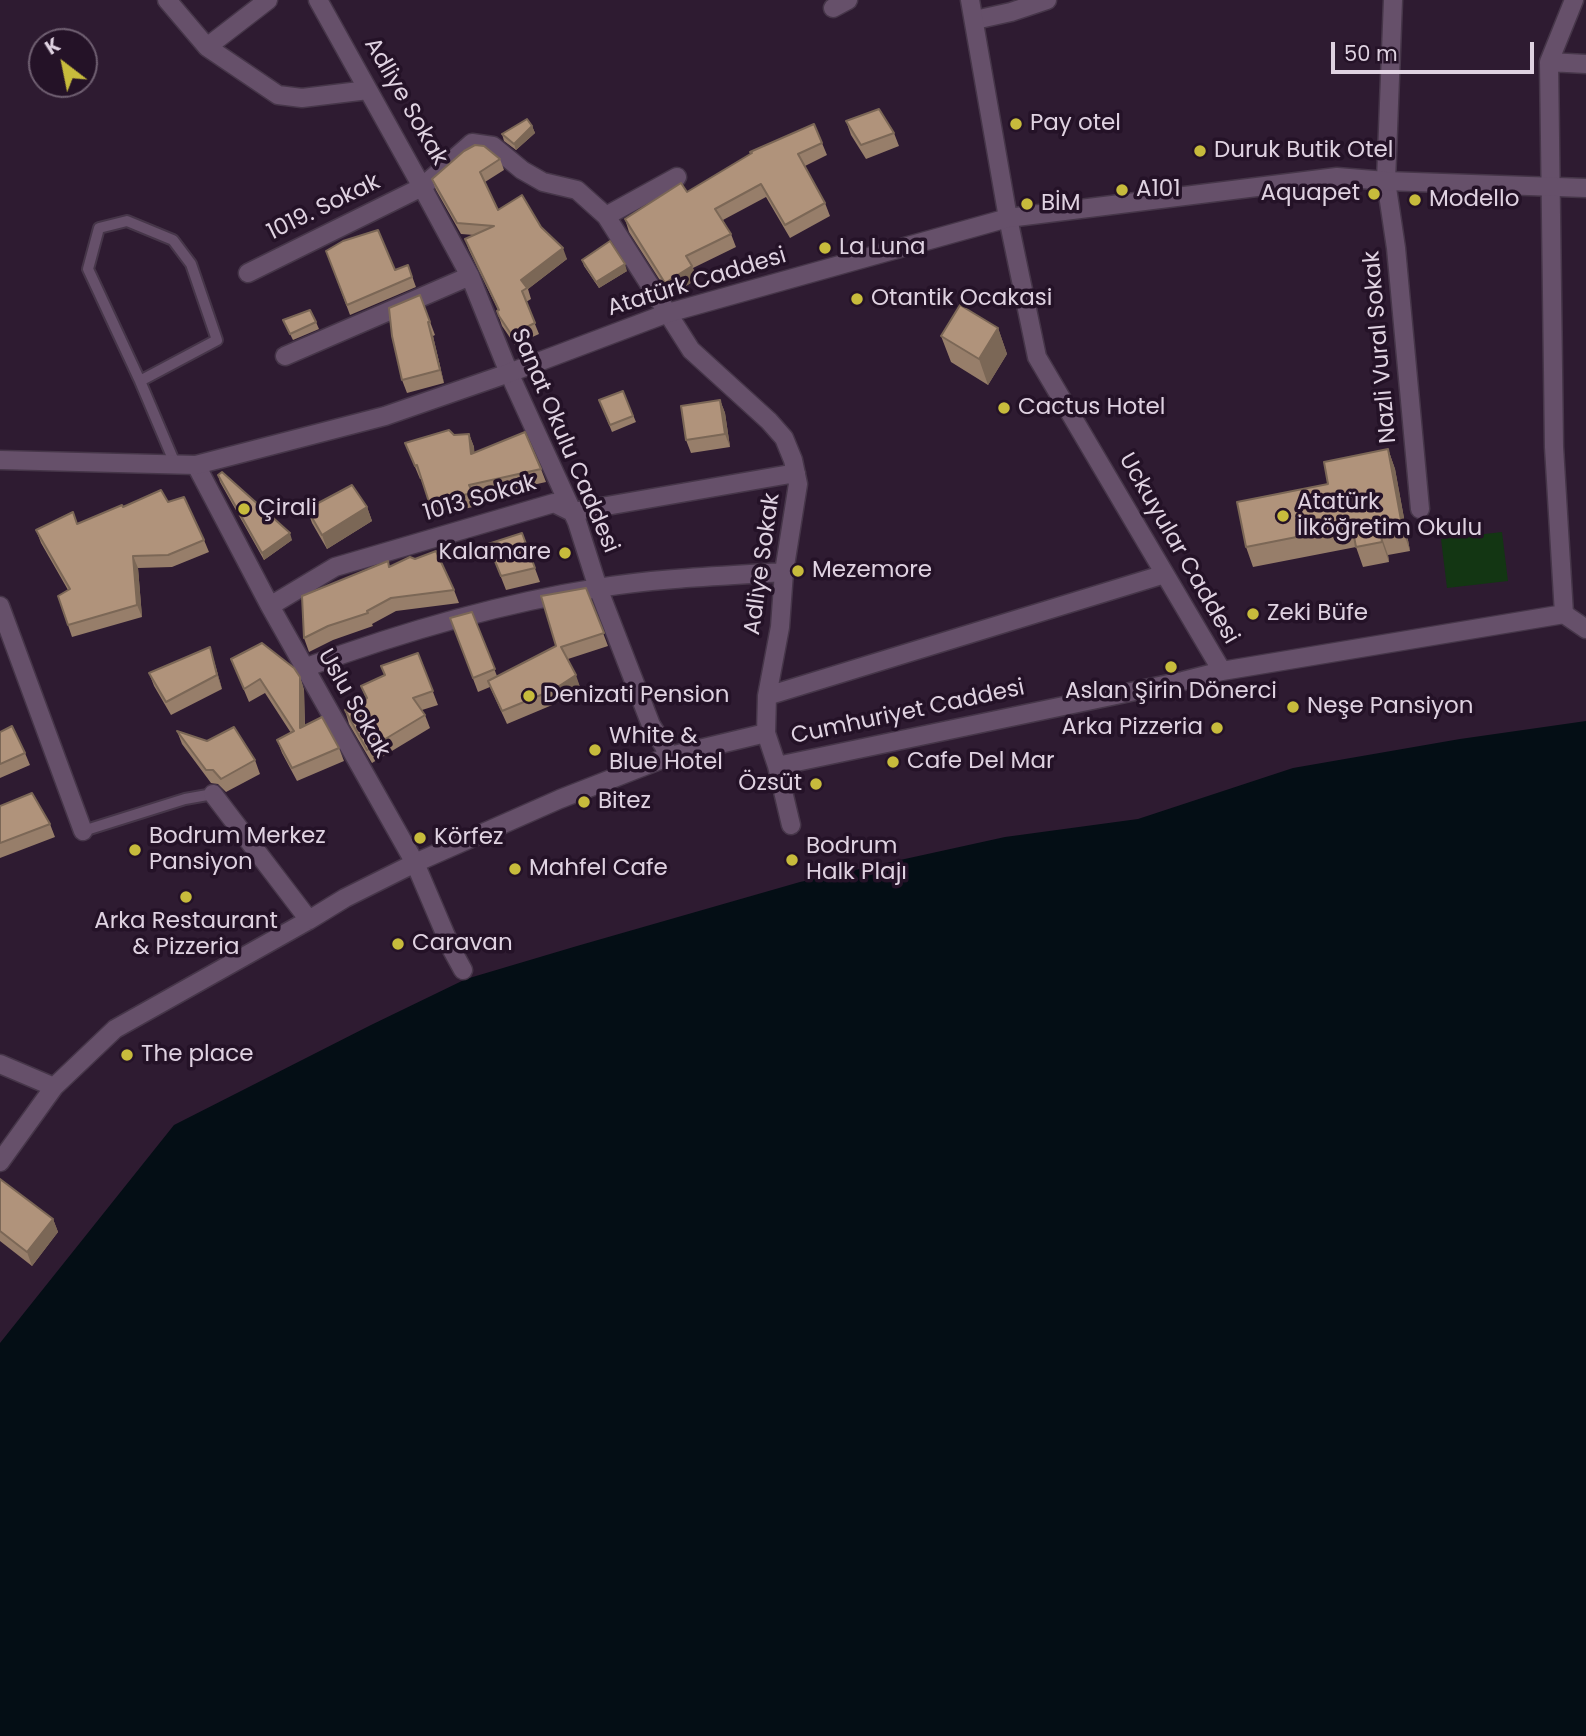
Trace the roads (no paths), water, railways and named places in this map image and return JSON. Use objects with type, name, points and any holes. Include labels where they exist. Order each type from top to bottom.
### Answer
[{"type":"street","points":[[167,0],[207,47],[278,95],[302,98],[368,90]]},
{"type":"street","points":[[207,47],[268,0]]},
{"type":"street","name":"Adliye Sokak","points":[[318,0],[422,187],[472,143],[493,146],[522,170],[543,182],[577,190],[606,216],[691,350],[784,438],[798,484],[784,572],[780,627],[767,696],[766,733]]},
{"type":"street","name":"Uckuyular Caddesi","points":[[970,0],[1007,218],[1037,357],[1222,671]]},
{"type":"street","points":[[975,20],[1047,0]]},
{"type":"street","name":"Nazli Vural Sokak","points":[[1393,0],[1386,181],[1396,248],[1420,509]]},
{"type":"street","points":[[1574,0],[1549,62],[1554,447],[1564,614],[1586,629]]},
{"type":"street","points":[[1549,62],[1586,64]]},
{"type":"street","points":[[606,216],[677,177]]},
{"type":"street","name":"Atatürk Caddesi","points":[[0,460],[196,465],[385,416],[668,313],[1007,218],[1337,177],[1586,188]]},
{"type":"street","name":"1019. Sokak","points":[[248,273],[422,187]]},
{"type":"street","name":"Sanat Okulu Caddesi","points":[[422,187],[470,276],[509,373],[572,512],[651,725],[670,756]]},
{"type":"street","points":[[285,356],[470,276]]},
{"type":"street","name":"Uslu Sokak","points":[[196,465],[304,668],[415,863],[463,970]]},
{"type":"street","name":"1013 Sokak","points":[[270,606],[335,566],[554,503],[572,512],[796,474]]},
{"type":"street","points":[[304,668],[384,638],[530,601],[598,588],[784,572]]},
{"type":"street","points":[[767,696],[1165,574]]},
{"type":"street","points":[[0,606],[83,831]]},
{"type":"street","name":"Cumhuriyet Caddesi","points":[[0,1162],[54,1087],[115,1029],[345,898],[415,863],[560,799],[670,756],[766,733],[777,766],[1222,671],[1564,614]]},
{"type":"street","points":[[777,766],[791,825]]},
{"type":"street","points":[[213,794],[309,920]]},
{"type":"street","points":[[0,1064],[54,1087]]},
{"type":"lane","points":[[140,381],[217,341],[191,264],[173,240],[127,221],[99,228],[88,269],[176,466]]},
{"type":"lane","points":[[83,831],[185,799],[213,794]]},
{"type":"place","name":"Pay otel","points":[[1016,124]]},
{"type":"place","name":"Duruk Butik Otel","points":[[1200,151]]},
{"type":"place","name":"A101","points":[[1122,190]]},
{"type":"place","name":"Aquapet","points":[[1374,194]]},
{"type":"place","name":"Modello","points":[[1415,200]]},
{"type":"place","name":"BİM","points":[[1027,204]]},
{"type":"place","name":"La Luna","points":[[825,248]]},
{"type":"place","name":"Otantik Ocakasi","points":[[857,299]]},
{"type":"place","name":"Cactus Hotel","points":[[1004,408]]},
{"type":"place","name":"Çirali","points":[[244,509]]},
{"type":"place","name":"Atatürk İlköğretim Okulu","points":[[1283,516]]},
{"type":"place","name":"Kalamare","points":[[565,553]]},
{"type":"place","name":"Mezemore","points":[[798,571]]},
{"type":"place","name":"Zeki Büfe","points":[[1253,614]]},
{"type":"place","name":"Aslan Şirin Dönerci","points":[[1171,667]]},
{"type":"place","name":"Denizati Pension","points":[[529,696]]},
{"type":"place","name":"Neşe Pansiyon","points":[[1293,707]]},
{"type":"place","name":"Arka Pizzeria","points":[[1217,728]]},
{"type":"place","name":"White & Blue Hotel","points":[[595,750]]},
{"type":"place","name":"Cafe Del Mar","points":[[893,762]]},
{"type":"place","name":"Özsüt","points":[[816,784]]},
{"type":"place","name":"Bitez","points":[[584,802]]},
{"type":"place","name":"Körfez","points":[[420,838]]},
{"type":"place","name":"Bodrum Merkez Pansiyon","points":[[135,850]]},
{"type":"place","name":"Bodrum Halk Plajı","points":[[792,860]]},
{"type":"place","name":"Mahfel Cafe","points":[[515,869]]},
{"type":"place","name":"Arka Restaurant & Pizzeria","points":[[186,897]]},
{"type":"place","name":"Caravan","points":[[398,944]]},
{"type":"place","name":"The place","points":[[127,1055]]}]
